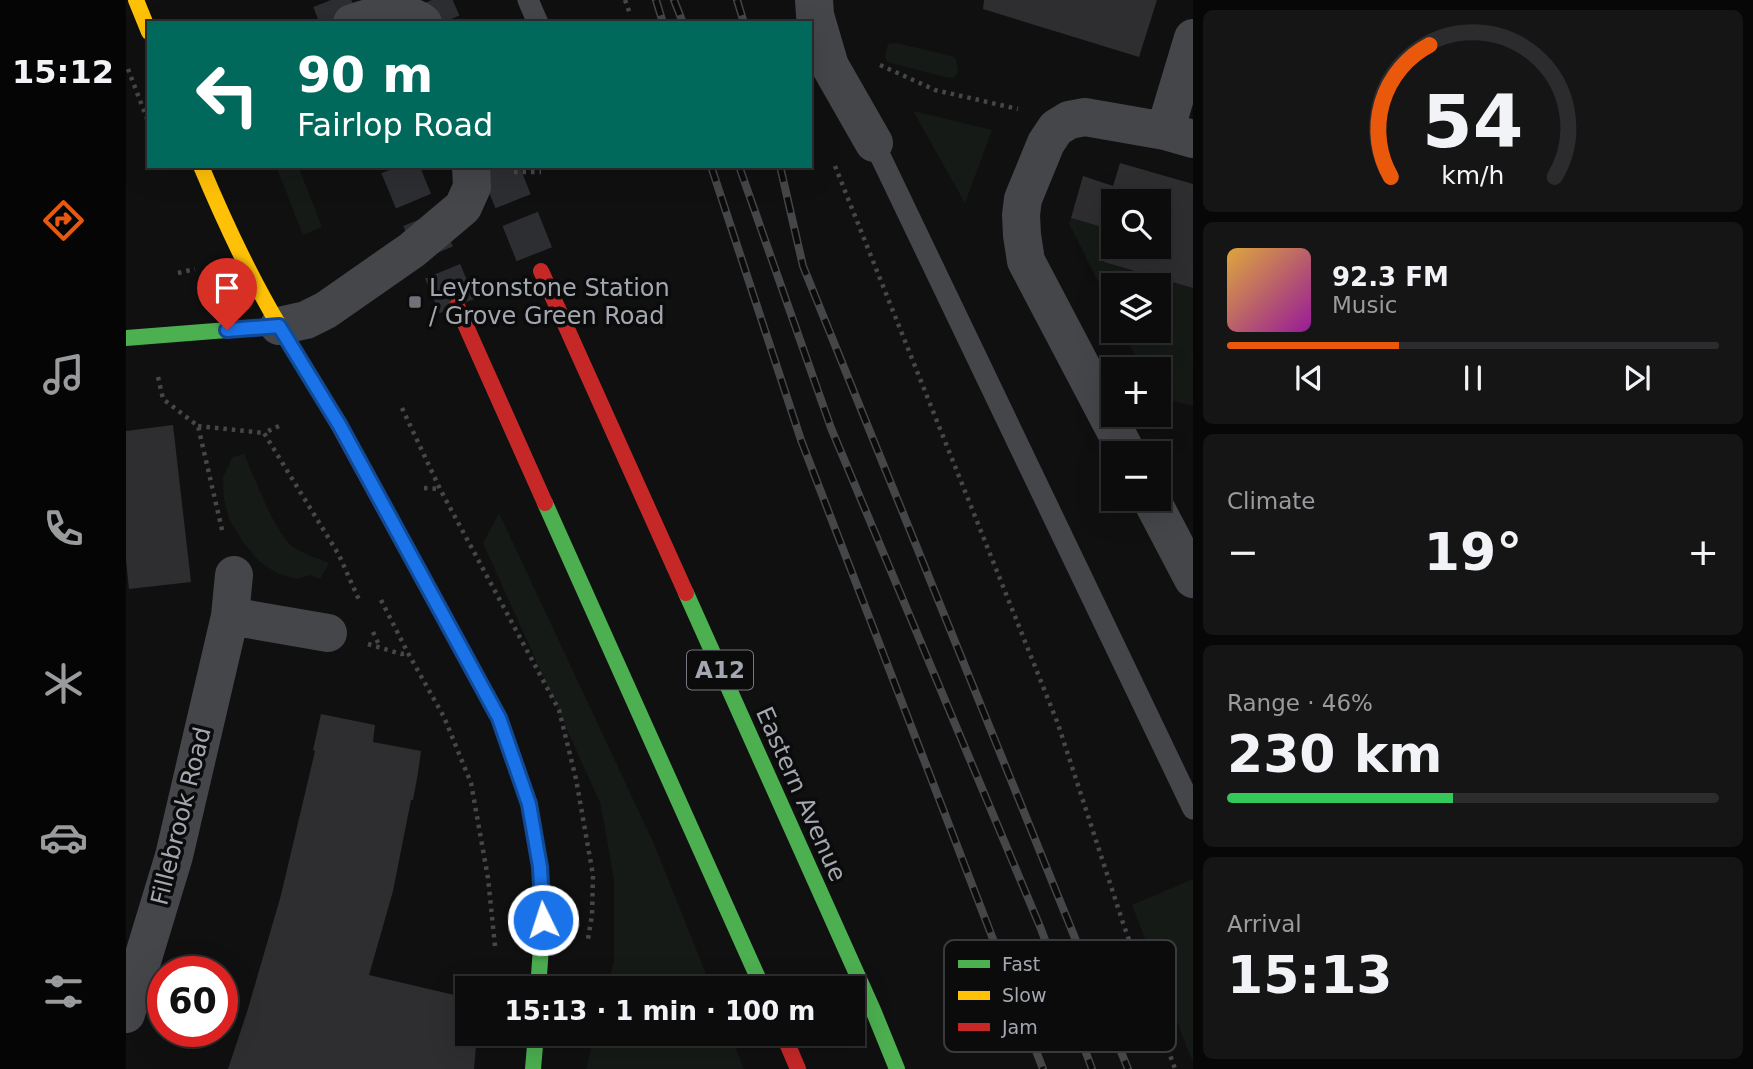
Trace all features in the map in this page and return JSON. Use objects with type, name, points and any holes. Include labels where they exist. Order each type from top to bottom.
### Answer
[{"type":"main road","points":[[136,0],[147,27]]},
{"type":"main road","points":[[202,168],[243,261],[340,426],[499,718],[529,804],[540,867],[543,920],[539,976]]},
{"type":"main road","name":"Eastern Avenue","points":[[541,271],[873,1010],[897,1069]]},
{"type":"main road","points":[[457,306],[756,976]]},
{"type":"main road","points":[[126,338],[279,326]]},
{"type":"main road","points":[[533,1069],[535,1046]]},
{"type":"main road","points":[[788,1046],[798,1069]]},
{"type":"street","points":[[814,0],[815,15],[830,66],[874,143]]},
{"type":"street","points":[[358,21],[425,14]]},
{"type":"street","points":[[1121,441],[1026,261],[1021,215],[1023,199],[1046,143],[1056,128],[1069,120],[1085,117],[1179,135],[1193,38]]},
{"type":"street","points":[[279,326],[306,320],[326,310],[412,250],[463,207],[472,187],[471,168]]},
{"type":"street","points":[[1157,511],[1193,579]]},
{"type":"street","name":"Fillebrook Road","points":[[126,1014],[173,856],[230,616],[234,575]]},
{"type":"street","points":[[230,616],[328,633]]},
{"type":"lane","points":[[528,0],[537,21]]},
{"type":"lane","points":[[874,143],[1193,809]]},
{"type":"path","points":[[625,0],[630,14]]},
{"type":"path","points":[[830,66],[854,57],[869,60],[935,90],[1023,110]]},
{"type":"path","points":[[126,64],[147,119]]},
{"type":"path","points":[[835,166],[1058,724],[1129,940]]},
{"type":"path","points":[[178,273],[195,270]]},
{"type":"path","points":[[158,374],[163,398],[198,426],[264,433],[279,426]]},
{"type":"path","points":[[402,408],[440,489]]},
{"type":"path","points":[[198,426],[234,575]]},
{"type":"path","points":[[264,433],[339,555],[365,613]]},
{"type":"path","points":[[369,624],[380,647]]},
{"type":"path","points":[[455,742],[471,783],[488,878],[496,956]]},
{"type":"path","points":[[1169,1052],[1175,1069]]},
{"type":"shaded area","points":[[896,43],[951,56],[956,59],[958,72],[955,77],[949,78],[887,62],[885,57],[888,44]]},
{"type":"shaded area","points":[[913,111],[992,130],[965,203]]},
{"type":"shaded area","points":[[277,168],[299,168],[322,227],[303,235]]},
{"type":"shaded area","points":[[1071,218],[1101,221],[1101,259],[1140,273],[1101,273],[1101,287],[1069,223]]},
{"type":"shaded area","points":[[1171,249],[1193,288],[1193,406],[1171,400],[1171,357],[1136,357],[1129,343],[1171,343],[1171,273],[1154,273],[1159,259],[1171,259]]},
{"type":"shaded area","points":[[244,454],[272,518],[286,540],[293,547],[329,563],[320,579],[310,575],[296,579],[277,573],[259,561],[229,519],[224,499],[223,477],[233,457]]},
{"type":"shaded area","points":[[499,513],[654,844],[707,976],[610,976],[614,960],[614,880],[601,805],[483,543]]},
{"type":"shaded area","points":[[1193,879],[1193,1063],[1176,1019],[1176,940],[1146,940],[1132,905]]},
{"type":"shaded area","points":[[592,1046],[735,1046],[744,1069],[586,1069]]},
{"type":"building","points":[[984,0],[1157,0],[1139,57],[983,9]]},
{"type":"building","points":[[1120,163],[1193,184],[1193,288],[1171,282],[1171,273],[1142,273],[1104,262],[1105,259],[1171,259],[1171,189],[1101,189],[1101,227],[1071,218],[1083,176],[1113,186]]},
{"type":"building","points":[[173,425],[191,582],[129,589],[126,560],[126,431]]},
{"type":"building","points":[[321,714],[375,725],[373,742],[421,751],[393,891],[369,975],[455,995],[455,1046],[476,1046],[474,1069],[228,1069],[235,1047],[238,1047],[238,1039],[281,895],[315,751],[313,750]]},
{"type":"tunnel","points":[[331,0],[339,21]]},
{"type":"tunnel","points":[[432,0],[441,21]]},
{"type":"tunnel","points":[[400,168],[457,306]]},
{"type":"tunnel","points":[[500,168],[541,271]]},
{"type":"railway","points":[[656,0],[662,21]]},
{"type":"railway","points":[[674,0],[682,21]]},
{"type":"railway","points":[[737,0],[743,21]]},
{"type":"railway","points":[[712,168],[801,440],[993,940]]},
{"type":"railway","points":[[740,168],[831,428],[1045,940]]},
{"type":"railway","points":[[780,168],[803,266],[1076,940]]},
{"type":"railway","points":[[1036,1052],[1043,1069]]},
{"type":"railway","points":[[1086,1052],[1092,1069]]},
{"type":"railway","points":[[1121,1052],[1128,1069]]},
{"type":"traffic: fast","points":[[126,338],[279,326]]},
{"type":"traffic: fast","points":[[545,503],[757,976]]},
{"type":"traffic: fast","points":[[686,593],[897,1069]]},
{"type":"traffic: fast","points":[[490,702],[499,718],[529,804],[540,867],[543,920],[539,976]]},
{"type":"traffic: fast","points":[[533,1069],[535,1046]]},
{"type":"traffic: slow","points":[[136,0],[147,27]]},
{"type":"traffic: slow","points":[[202,168],[258,288],[328,406]]},
{"type":"traffic: jam","points":[[541,271],[686,593]]},
{"type":"traffic: jam","points":[[457,306],[545,503]]},
{"type":"traffic: jam","points":[[328,406],[490,702]]},
{"type":"traffic: jam","points":[[788,1046],[798,1069]]},
{"type":"place","name":"Leytonstone Station / Grove Green Road","points":[[415,302]]},
{"type":"route","points":[[227,330],[279,326],[340,426],[499,718],[529,804],[540,867],[543,920]]}]
